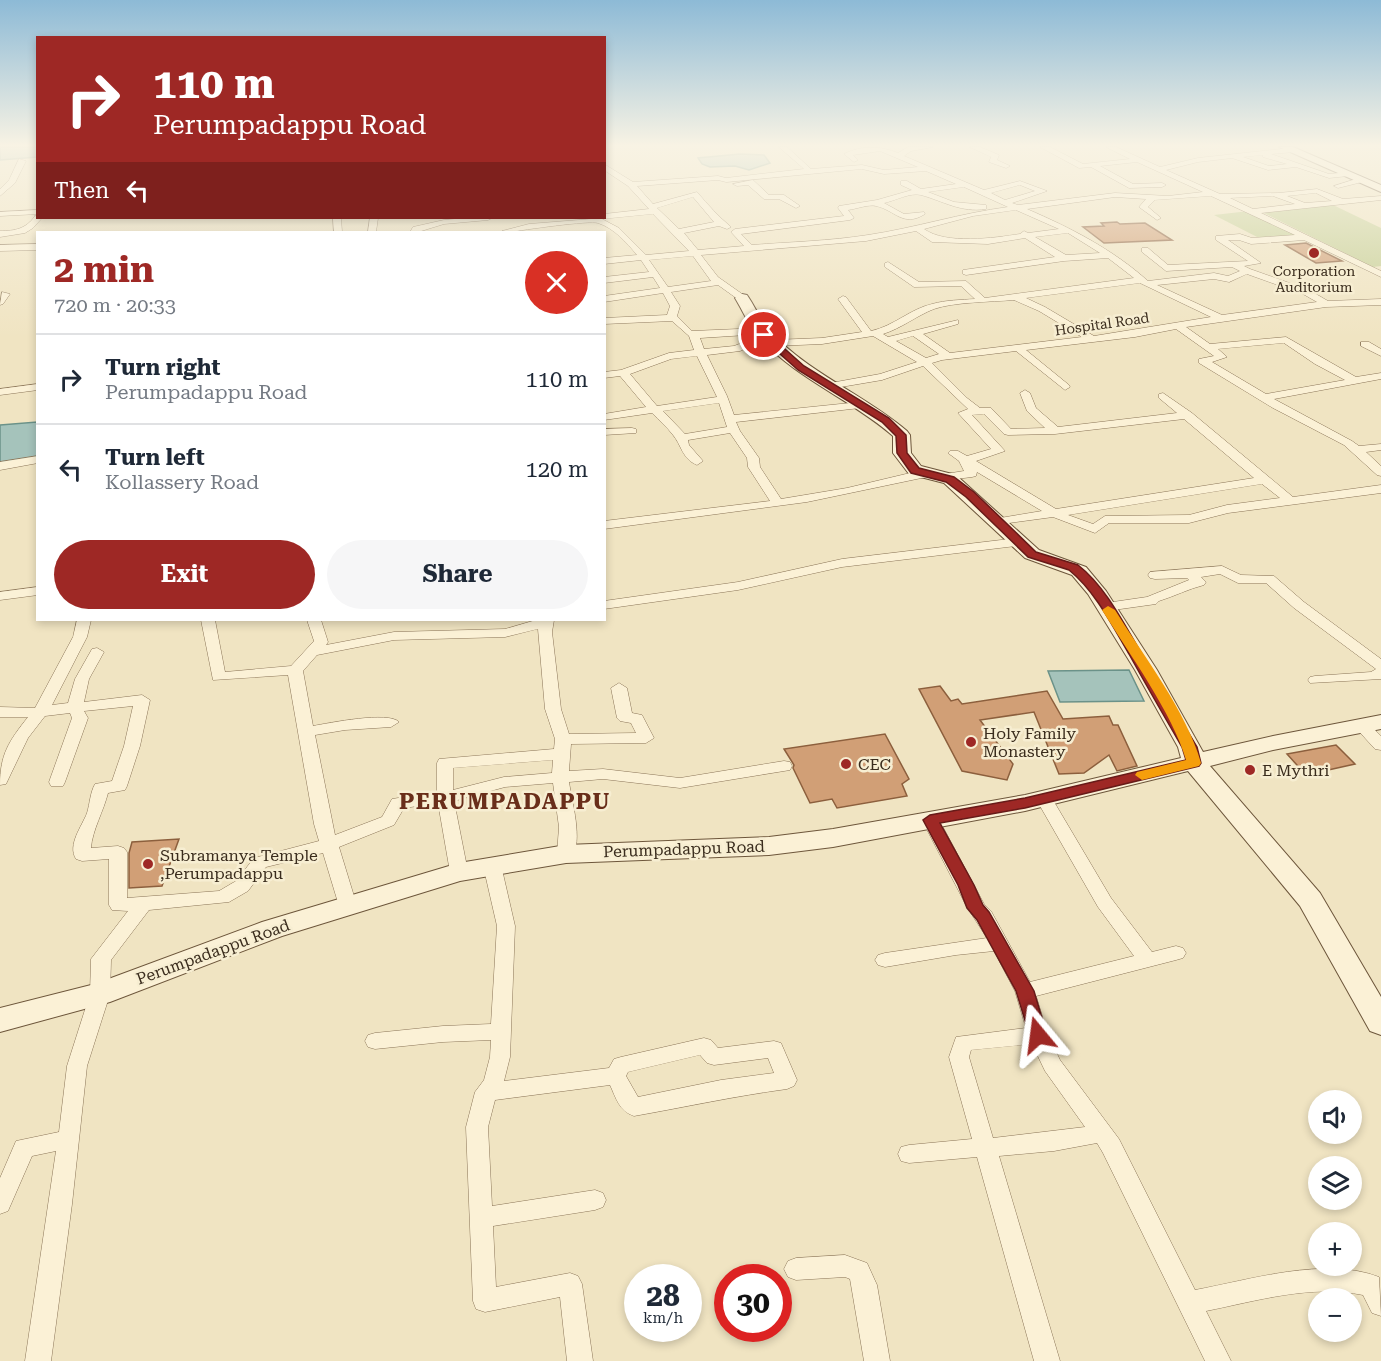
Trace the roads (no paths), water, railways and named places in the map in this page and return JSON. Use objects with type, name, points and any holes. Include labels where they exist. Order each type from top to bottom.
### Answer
[{"type":"street","points":[[606,217],[644,211]]},
{"type":"street","points":[[655,211],[678,232],[720,282],[742,298],[767,337],[801,368],[886,420],[901,435],[902,453],[915,470],[950,479],[1038,558],[1074,567],[1096,591],[1163,698],[1190,747],[1194,763],[1310,900],[1381,1023]]},
{"type":"street","points":[[708,211],[720,224],[735,232],[750,248]]},
{"type":"street","points":[[735,232],[850,218],[844,211]]},
{"type":"street","points":[[891,211],[903,217],[921,214]]},
{"type":"street","points":[[606,261],[866,238],[972,214],[1001,211]]},
{"type":"street","points":[[1027,211],[1069,230],[1111,255],[1144,282],[1221,318]]},
{"type":"street","points":[[1147,211],[1157,218]]},
{"type":"street","points":[[1252,211],[1256,211]]},
{"type":"street","points":[[1252,211],[1381,274]]},
{"type":"street","points":[[0,214],[36,212]]},
{"type":"street","points":[[0,234],[17,234],[33,226],[37,219]]},
{"type":"street","points":[[413,231],[438,220],[463,219]]},
{"type":"street","points":[[506,231],[526,225],[569,224],[594,219]]},
{"type":"street","points":[[600,219],[617,231],[644,258],[656,274],[675,306],[671,318]]},
{"type":"street","points":[[678,232],[720,224]]},
{"type":"street","points":[[917,228],[932,239],[988,241],[1024,234],[1069,230]]},
{"type":"street","points":[[1024,234],[1064,258]]},
{"type":"street","points":[[1166,268],[1257,262],[1219,238],[1240,237],[1251,241],[1306,237]]},
{"type":"street","points":[[0,248],[36,248]]},
{"type":"street","points":[[1145,250],[1180,280]]},
{"type":"street","points":[[966,272],[1064,258],[1111,255]]},
{"type":"street","points":[[975,258],[990,269]]},
{"type":"street","points":[[1230,264],[1306,292],[1326,304]]},
{"type":"street","points":[[888,265],[917,285],[963,283],[983,301]]},
{"type":"street","points":[[1367,267],[1381,266]]},
{"type":"street","points":[[606,320],[671,318],[676,319],[694,335],[822,341],[892,328],[907,318],[934,306],[1144,282],[1214,276],[1229,279],[1247,271]]},
{"type":"street","points":[[606,280],[656,274]]},
{"type":"street","points":[[606,299],[720,282]]},
{"type":"street","points":[[1016,297],[1042,309],[1092,339]]},
{"type":"street","points":[[843,299],[872,333],[925,362],[963,400],[978,411]]},
{"type":"street","name":"Hospital Road","points":[[829,386],[882,377],[948,356],[1092,339],[1326,304],[1381,302]]},
{"type":"street","points":[[887,340],[955,322]]},
{"type":"street","points":[[1178,326],[1222,357],[1203,362],[1264,398],[1348,442],[1381,472]]},
{"type":"street","points":[[915,333],[948,356]]},
{"type":"street","points":[[694,335],[732,424],[753,458],[754,467],[778,503]]},
{"type":"street","points":[[606,375],[623,373],[656,360],[700,352],[736,349],[767,337]]},
{"type":"street","points":[[1208,347],[1286,340],[1319,362],[1355,381]]},
{"type":"street","points":[[1365,344],[1381,353]]},
{"type":"street","points":[[1018,348],[1065,387]]},
{"type":"street","points":[[623,373],[681,438],[683,446],[697,461]]},
{"type":"street","points":[[1264,398],[1381,376]]},
{"type":"street","points":[[0,392],[36,387]]},
{"type":"street","points":[[1025,393],[1031,409],[1055,431]]},
{"type":"street","points":[[1163,396],[1291,501]]},
{"type":"street","points":[[606,417],[723,399]]},
{"type":"street","points":[[681,438],[732,424],[860,405]]},
{"type":"street","points":[[960,456],[999,451],[964,413],[987,410],[1008,432],[1055,431],[1188,415]]},
{"type":"street","points":[[606,432],[632,431]]},
{"type":"street","points":[[1357,450],[1381,447]]},
{"type":"street","points":[[606,525],[778,503],[935,475],[972,473],[960,456]]},
{"type":"street","points":[[960,456],[1054,513],[1071,522],[1095,529],[1105,520],[1189,519],[1227,509],[1379,492]]},
{"type":"street","points":[[0,466],[36,459]]},
{"type":"street","points":[[998,522],[1263,480]]},
{"type":"street","points":[[606,605],[738,586],[842,563],[1019,542]]},
{"type":"street","points":[[1155,575],[1222,570],[1238,579],[1269,579],[1299,605],[1381,666]]},
{"type":"street","points":[[1106,607],[1151,601],[1154,598],[1179,591],[1186,585],[1199,582],[1190,574]]},
{"type":"street","points":[[0,596],[36,591]]},
{"type":"street","points":[[0,780],[21,736],[40,713],[80,637],[84,621]]},
{"type":"street","points":[[208,621],[218,676],[295,670],[321,642],[314,621]]},
{"type":"street","points":[[311,652],[394,636],[505,633],[544,621]]},
{"type":"street","points":[[545,621],[553,709],[562,746],[560,778],[567,828],[566,854]]},
{"type":"street","points":[[57,783],[80,718],[75,707],[82,680],[97,652]]},
{"type":"street","points":[[295,670],[322,824],[330,842],[348,906]]},
{"type":"street","points":[[1315,680],[1375,676],[1381,672]]},
{"type":"street","points":[[459,872],[446,796],[445,763],[562,746],[646,738],[637,718],[625,718],[619,688]]},
{"type":"street","points":[[0,712],[40,713],[142,700],[132,746],[119,786],[101,788],[95,813],[83,841],[82,855],[118,852],[118,905],[223,897],[242,886],[260,862],[313,850],[388,820],[398,803],[446,796],[504,782],[603,774],[680,783],[784,766]]},
{"type":"street","points":[[306,732],[345,725],[391,722]]},
{"type":"street","points":[[1371,723],[1381,745]]},
{"type":"street","name":"Perumpadappu Road","points":[[0,1020],[100,994],[273,929],[459,872],[566,854],[769,846],[833,838],[1044,799],[1273,743],[1371,723]]},
{"type":"street","points":[[1044,799],[1095,890],[1127,937],[1148,960]]},
{"type":"street","points":[[930,820],[976,908],[984,916],[1025,991],[1038,1035],[1052,1065],[1111,1146],[1218,1361]]},
{"type":"street","points":[[492,865],[506,926],[500,1057],[492,1084],[486,1092],[477,1127],[485,1301],[570,1284],[580,1361]]},
{"type":"street","points":[[38,1361],[69,1139],[76,1066],[100,994],[100,959],[144,904]]},
{"type":"street","points":[[885,960],[956,948],[999,944]]},
{"type":"street","points":[[1025,991],[1176,953]]},
{"type":"street","points":[[375,1041],[443,1034],[501,1032]]},
{"type":"street","points":[[1038,1035],[963,1043],[959,1057],[1047,1361]]},
{"type":"street","points":[[704,1046],[714,1058],[774,1049],[787,1080],[721,1089],[634,1107],[627,1100],[616,1076],[621,1065],[704,1046]]},
{"type":"street","points":[[486,1092],[616,1076]]},
{"type":"street","points":[[909,1154],[1078,1139],[1101,1132]]},
{"type":"street","points":[[0,1204],[24,1148],[69,1139]]},
{"type":"street","points":[[481,1218],[595,1200]]},
{"type":"street","points":[[796,1269],[845,1266],[859,1271],[866,1285],[877,1361]]},
{"type":"street","points":[[1189,1302],[1234,1295],[1251,1289],[1341,1280],[1371,1285],[1381,1305]]},
{"type":"water","points":[[36,422],[36,457],[0,463],[0,425]]},
{"type":"water","points":[[1129,670],[1144,701],[1060,702],[1048,671]]},
{"type":"place","name":"Corporation Auditorium","points":[[1314,253]]},
{"type":"place","name":"Holy Family Monastery","points":[[971,742]]},
{"type":"place","name":"CEC","points":[[846,764]]},
{"type":"place","name":"E Mythri","points":[[1250,770]]},
{"type":"place","name":"Subramanya Temple ,Perumpadappu","points":[[148,864]]},
{"type":"district","name":"PERUMPADAPPU","points":[[505,801]]}]
